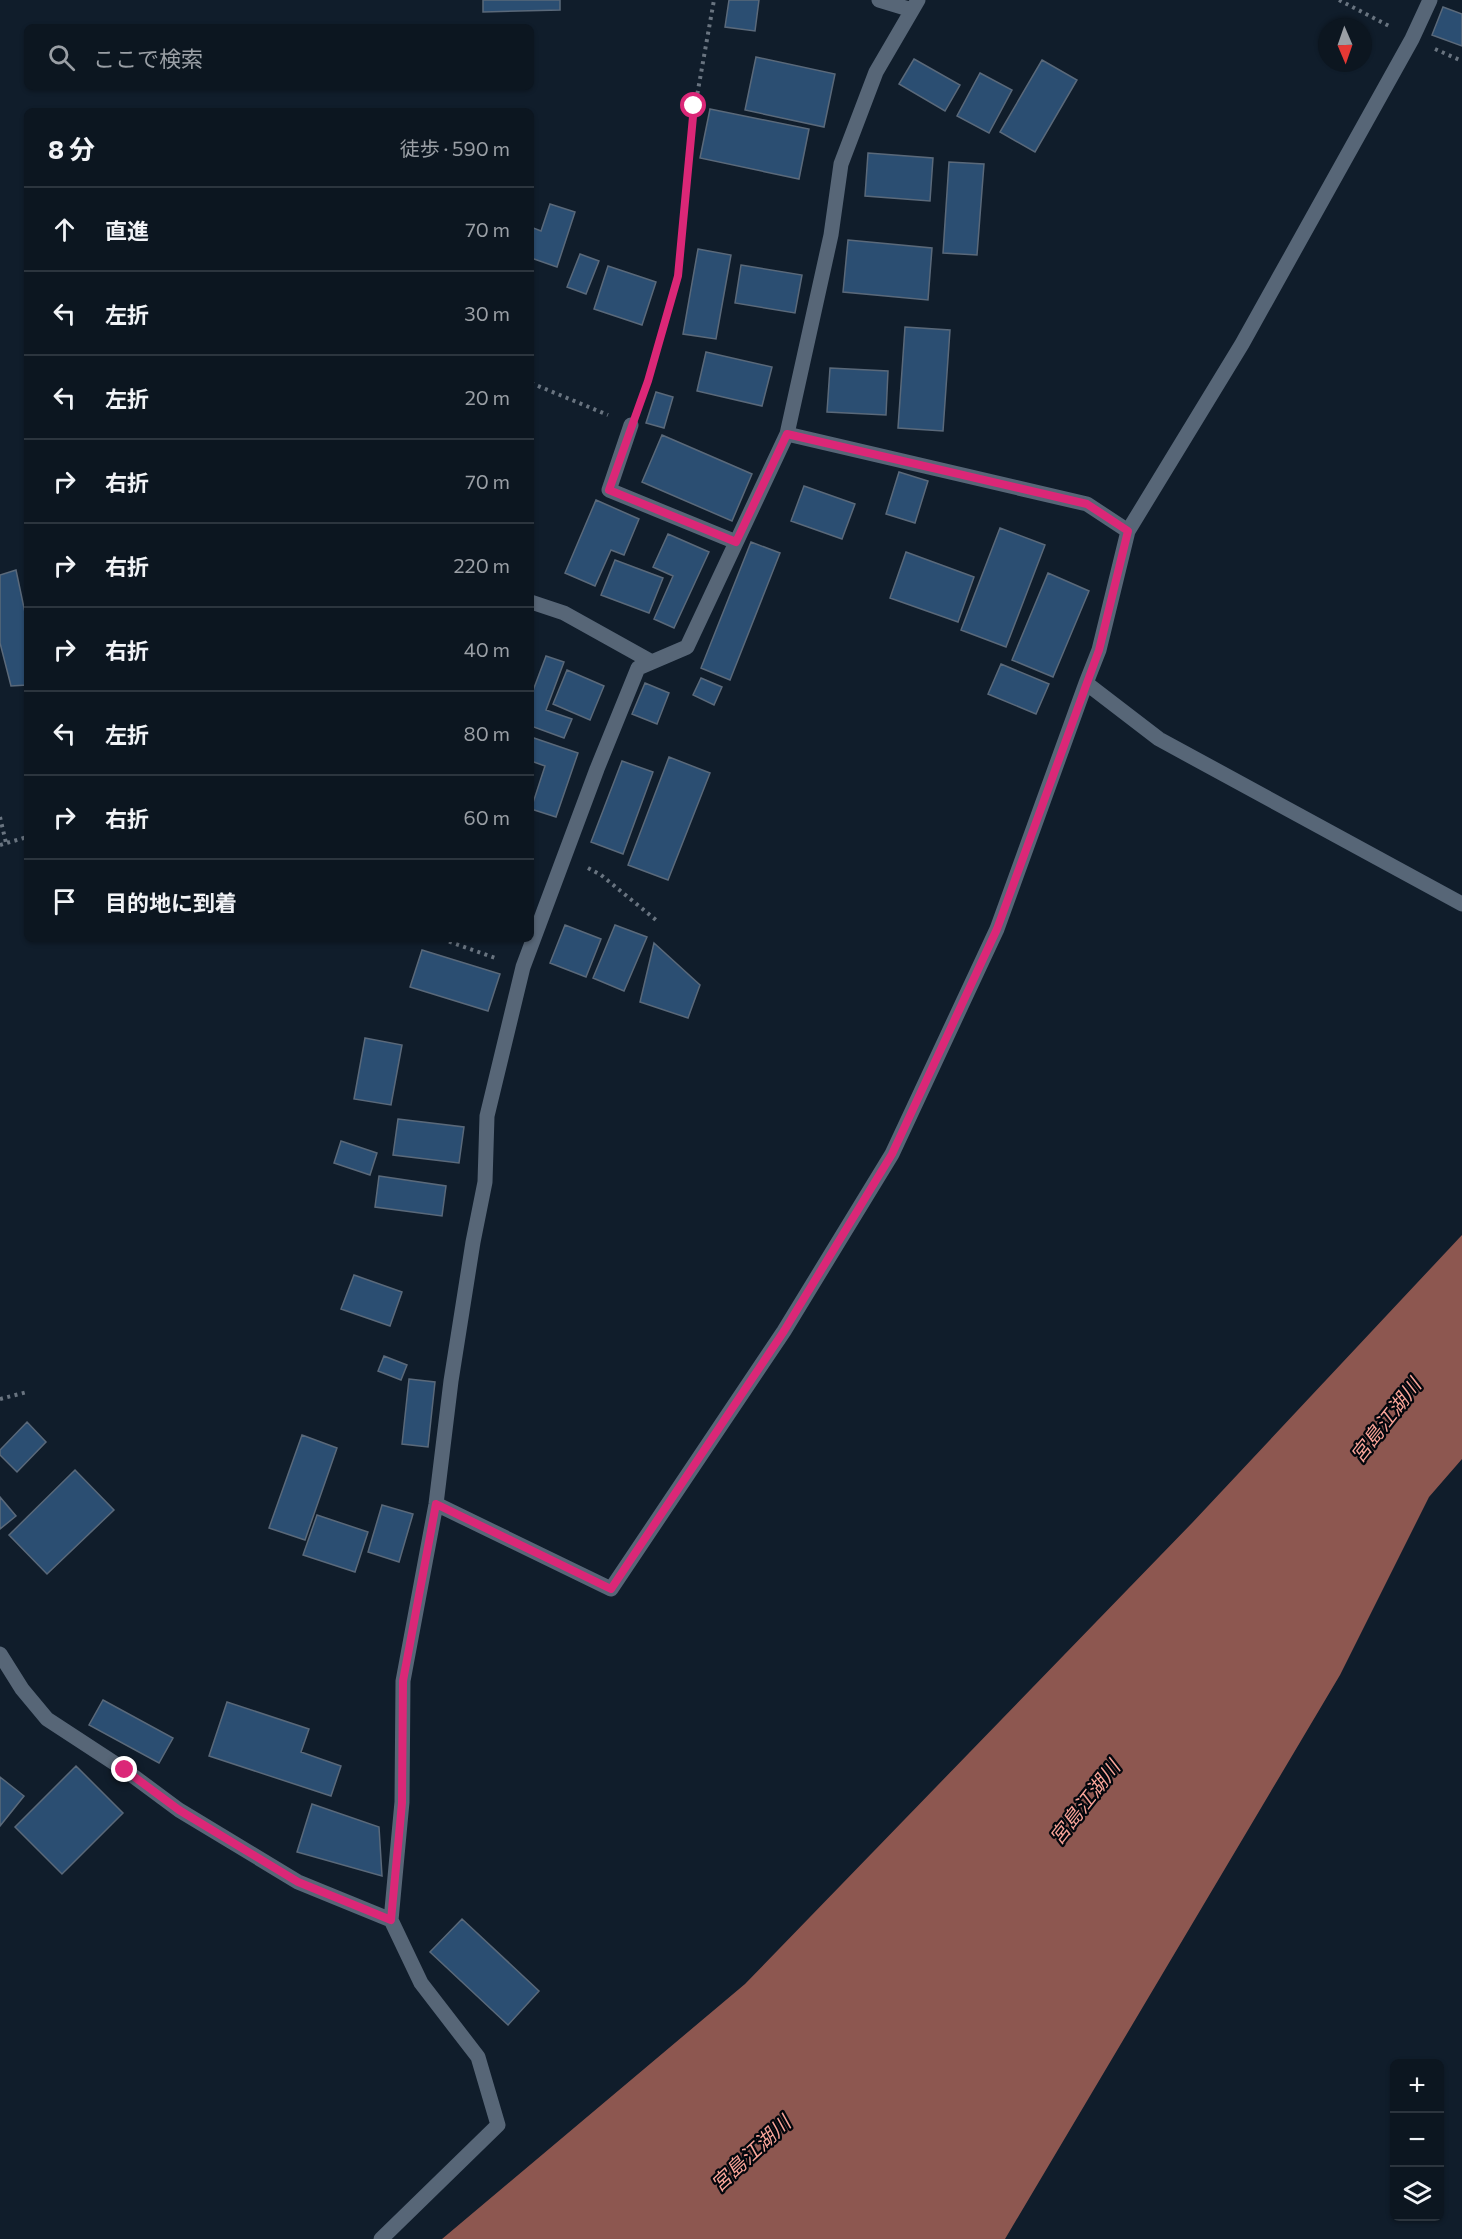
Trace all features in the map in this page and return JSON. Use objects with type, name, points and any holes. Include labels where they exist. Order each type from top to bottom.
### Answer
[{"type":"street","points":[[534,937],[638,668],[687,647],[787,434],[831,235],[841,164],[876,72],[915,5],[879,0]]},
{"type":"street","points":[[436,1504],[611,1589],[784,1331],[892,1154],[997,929],[1099,650],[1128,531],[1242,344],[1401,59],[1430,0]]},
{"type":"street","points":[[631,425],[609,490],[736,542]]},
{"type":"street","points":[[787,434],[1087,504],[1128,531]]},
{"type":"street","points":[[534,603],[564,613],[652,662]]},
{"type":"street","points":[[1086,683],[1159,739],[1462,904]]},
{"type":"street","points":[[381,2239],[498,2125],[478,2057],[421,1983],[391,1920],[402,1803],[403,1681],[436,1504],[455,1358],[485,1182],[487,1116],[523,967],[532,942]]},
{"type":"street","points":[[0,1654],[22,1689],[47,1719],[125,1770],[179,1810],[298,1882],[391,1920]]},
{"type":"path","points":[[534,384],[631,425],[648,381],[678,276],[694,106],[714,0]]},
{"type":"path","points":[[0,817],[6,843]]},
{"type":"path","points":[[0,845],[24,838]]},
{"type":"path","points":[[564,856],[601,875],[656,920]]},
{"type":"path","points":[[451,942],[523,967]]},
{"type":"path","points":[[0,1399],[27,1392]]},
{"type":"water","name":"宮島江湖川","points":[[1462,1235],[1462,1459],[1429,1497],[1340,1675],[1005,2239],[442,2239],[745,1984],[1192,1523]]},
{"type":"building","points":[[483,0],[560,0],[560,10],[483,12]]},
{"type":"building","points":[[729,0],[759,0],[755,31],[725,27]]},
{"type":"building","points":[[1443,7],[1462,14],[1462,46],[1432,35]]},
{"type":"building","points":[[756,57],[835,74],[824,127],[745,110]]},
{"type":"building","points":[[914,59],[960,85],[945,111],[899,84]]},
{"type":"building","points":[[1042,60],[1077,80],[1035,152],[1000,132]]},
{"type":"building","points":[[980,73],[1012,90],[989,133],[957,116]]},
{"type":"building","points":[[710,109],[809,129],[799,179],[700,158]]},
{"type":"building","points":[[868,153],[933,158],[930,201],[865,196]]},
{"type":"building","points":[[949,162],[984,164],[977,255],[943,253]]},
{"type":"building","points":[[550,204],[575,212],[557,267],[534,259],[534,228],[541,231]]},
{"type":"building","points":[[848,240],[932,248],[928,300],[843,292]]},
{"type":"building","points":[[698,249],[731,255],[716,339],[683,334]]},
{"type":"building","points":[[580,254],[599,261],[586,294],[567,287]]},
{"type":"building","points":[[741,265],[802,275],[795,313],[735,303]]},
{"type":"building","points":[[608,266],[656,282],[642,325],[594,309]]},
{"type":"building","points":[[905,327],[950,330],[943,431],[898,428]]},
{"type":"building","points":[[706,352],[772,367],[762,406],[697,391]]},
{"type":"building","points":[[830,368],[888,371],[886,415],[827,412]]},
{"type":"building","points":[[656,392],[673,397],[664,428],[646,423]]},
{"type":"building","points":[[662,435],[752,474],[732,521],[642,482]]},
{"type":"building","points":[[899,472],[928,481],[915,523],[886,514]]},
{"type":"building","points":[[804,486],[855,504],[842,539],[791,521]]},
{"type":"building","points":[[596,500],[639,519],[624,555],[611,550],[595,586],[565,573]]},
{"type":"building","points":[[1000,528],[1045,545],[1006,647],[961,630]]},
{"type":"building","points":[[668,534],[709,552],[674,628],[654,619],[673,576],[653,567]]},
{"type":"building","points":[[751,542],[780,553],[730,680],[701,668]]},
{"type":"building","points":[[906,552],[974,577],[958,622],[890,598]]},
{"type":"building","points":[[615,560],[663,578],[649,613],[601,595]]},
{"type":"building","points":[[16,570],[24,608],[24,685],[11,686],[0,643],[0,575]]},
{"type":"building","points":[[1048,573],[1089,591],[1053,677],[1012,660]]},
{"type":"building","points":[[546,656],[564,662],[546,710],[572,719],[564,738],[534,727],[534,688]]},
{"type":"building","points":[[1001,664],[1049,684],[1036,714],[988,694]]},
{"type":"building","points":[[567,670],[604,686],[590,720],[553,704]]},
{"type":"building","points":[[701,678],[722,687],[714,705],[693,695]]},
{"type":"building","points":[[645,683],[669,693],[657,724],[632,714]]},
{"type":"building","points":[[534,738],[578,753],[556,817],[534,810],[534,800],[545,766],[534,762]]},
{"type":"building","points":[[669,757],[710,773],[668,880],[628,865]]},
{"type":"building","points":[[622,761],[653,772],[623,854],[591,842]]},
{"type":"building","points":[[565,925],[601,939],[586,977],[550,963]]},
{"type":"building","points":[[615,925],[647,937],[624,991],[593,978]]},
{"type":"building","points":[[654,943],[700,985],[688,1018],[640,1002]]},
{"type":"building","points":[[422,950],[500,974],[488,1011],[410,987]]},
{"type":"building","points":[[365,1038],[402,1045],[391,1105],[354,1099]]},
{"type":"building","points":[[398,1119],[464,1127],[459,1163],[393,1155]]},
{"type":"building","points":[[341,1141],[377,1153],[370,1175],[334,1163]]},
{"type":"building","points":[[379,1176],[446,1186],[442,1216],[375,1207]]},
{"type":"building","points":[[354,1275],[402,1292],[390,1326],[341,1309]]},
{"type":"building","points":[[384,1356],[407,1365],[401,1380],[378,1371]]},
{"type":"building","points":[[409,1379],[435,1382],[428,1447],[402,1444]]},
{"type":"building","points":[[27,1422],[46,1442],[17,1472],[0,1455],[0,1450]]},
{"type":"building","points":[[302,1435],[337,1448],[305,1540],[269,1528]]},
{"type":"building","points":[[75,1470],[114,1510],[47,1574],[9,1535]]},
{"type":"building","points":[[0,1497],[16,1516],[0,1529]]},
{"type":"building","points":[[382,1505],[413,1514],[399,1562],[368,1552]]},
{"type":"building","points":[[317,1515],[368,1532],[355,1572],[303,1555]]},
{"type":"building","points":[[103,1700],[173,1738],[159,1763],[89,1725]]},
{"type":"building","points":[[227,1702],[309,1729],[301,1752],[341,1766],[331,1796],[209,1756]]},
{"type":"building","points":[[76,1766],[123,1813],[62,1874],[15,1827]]},
{"type":"building","points":[[0,1777],[24,1796],[0,1826]]},
{"type":"building","points":[[312,1804],[379,1827],[382,1876],[297,1852]]},
{"type":"building","points":[[462,1919],[539,1991],[508,2025],[430,1952]]},
{"type":"route","points":[[125,1770],[179,1810],[298,1882],[391,1920],[402,1803],[403,1681],[436,1504],[611,1589],[784,1331],[892,1154],[997,929],[1099,650],[1128,531],[1087,504],[787,434],[736,542],[609,490],[648,381],[678,276],[694,106]]}]
